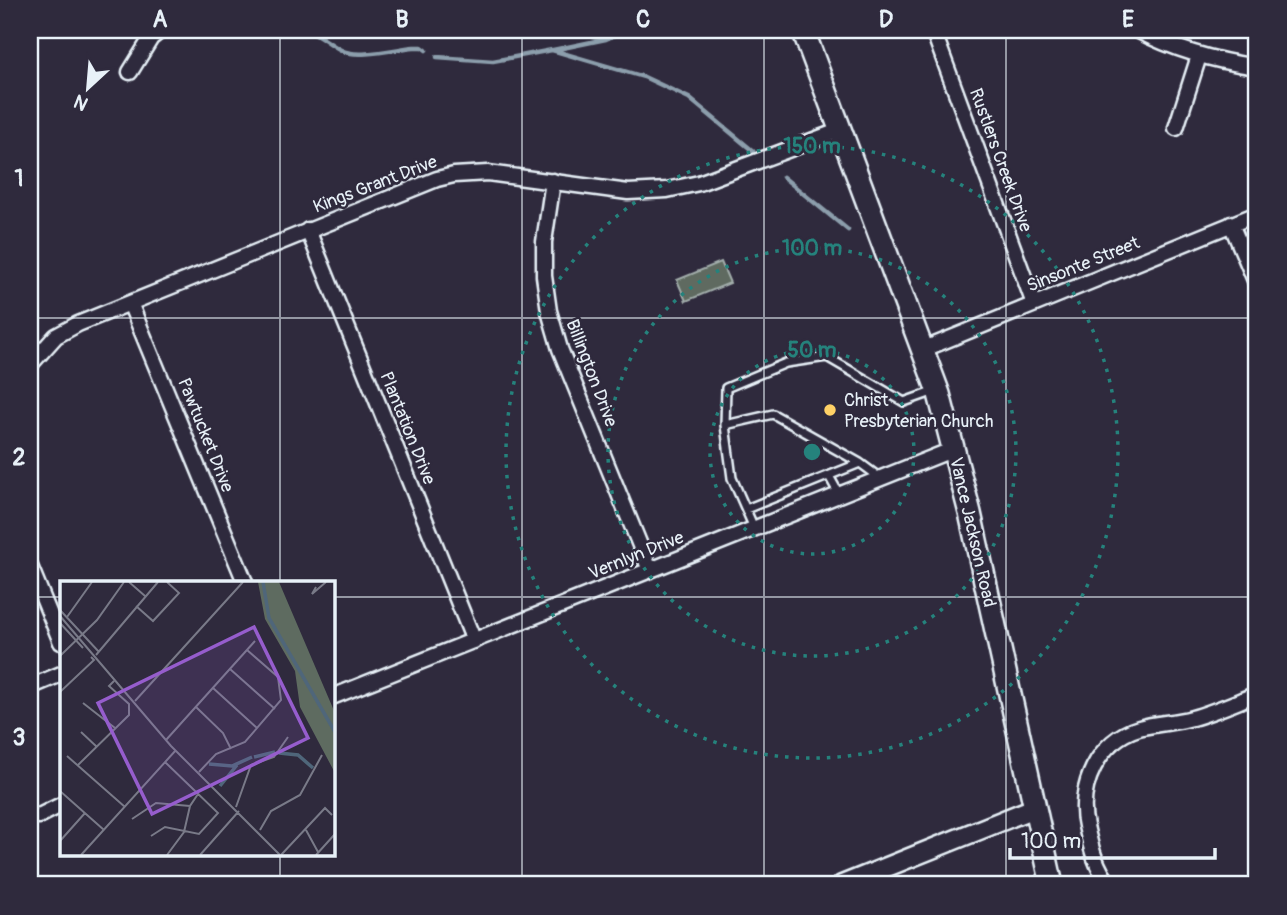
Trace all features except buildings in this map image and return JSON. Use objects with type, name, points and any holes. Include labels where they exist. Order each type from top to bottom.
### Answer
[{"type":"main road","name":"Vance Jackson Road","points":[[803,30],[937,390],[954,449],[1052,885]]},
{"type":"street","points":[[130,72],[151,38],[161,30]]},
{"type":"street","name":"Rustlers Creek Drive","points":[[933,30],[1034,304]]},
{"type":"street","points":[[1137,30],[1199,56],[1257,67]]},
{"type":"street","points":[[1176,128],[1199,56]]},
{"type":"street","name":"Kings Grant Drive","points":[[30,365],[57,337],[78,324],[421,184],[454,175],[488,173],[628,192],[667,190],[699,183],[841,130]]},
{"type":"street","name":"Billington Drive","points":[[553,181],[544,243],[544,276],[549,311],[560,349],[650,570]]},
{"type":"street","name":"Sinsonte Street","points":[[922,350],[1257,214]]},
{"type":"street","points":[[1231,224],[1257,285]]},
{"type":"street","name":"Plantation Drive","points":[[308,230],[474,640]]},
{"type":"street","name":"Pawtucket Drive","points":[[130,303],[244,581]]},
{"type":"street","name":"Vernlyn Drive","points":[[334,696],[954,449]]},
{"type":"street","points":[[30,566],[60,640]]},
{"type":"street","points":[[30,687],[60,674]]},
{"type":"street","points":[[1110,885],[1094,858],[1083,812],[1085,789],[1092,767],[1122,736],[1138,728],[1190,719],[1256,698]]},
{"type":"street","points":[[39,816],[60,806]]},
{"type":"street","points":[[842,885],[879,874],[1034,808]]},
{"type":"lane","points":[[754,528],[732,478],[725,425],[726,388],[786,363],[827,357],[904,402],[937,390]]},
{"type":"lane","points":[[725,425],[774,414],[860,463],[880,478]]},
{"type":"lane","points":[[746,509],[860,463]]},
{"type":"lane","points":[[829,475],[839,494]]},
{"type":"green space","points":[[721,262],[730,283],[686,301],[677,280]]},
{"type":"waterway","points":[[308,30],[348,53],[366,54],[414,47],[426,50]]},
{"type":"waterway","points":[[553,50],[606,39],[625,30]]},
{"type":"waterway","points":[[437,57],[493,61],[552,50],[644,77],[689,98],[753,151]]},
{"type":"waterway","points":[[783,177],[848,230]]},
{"type":"place","name":"Christ Presbyterian Church","points":[[830,410]]}]
